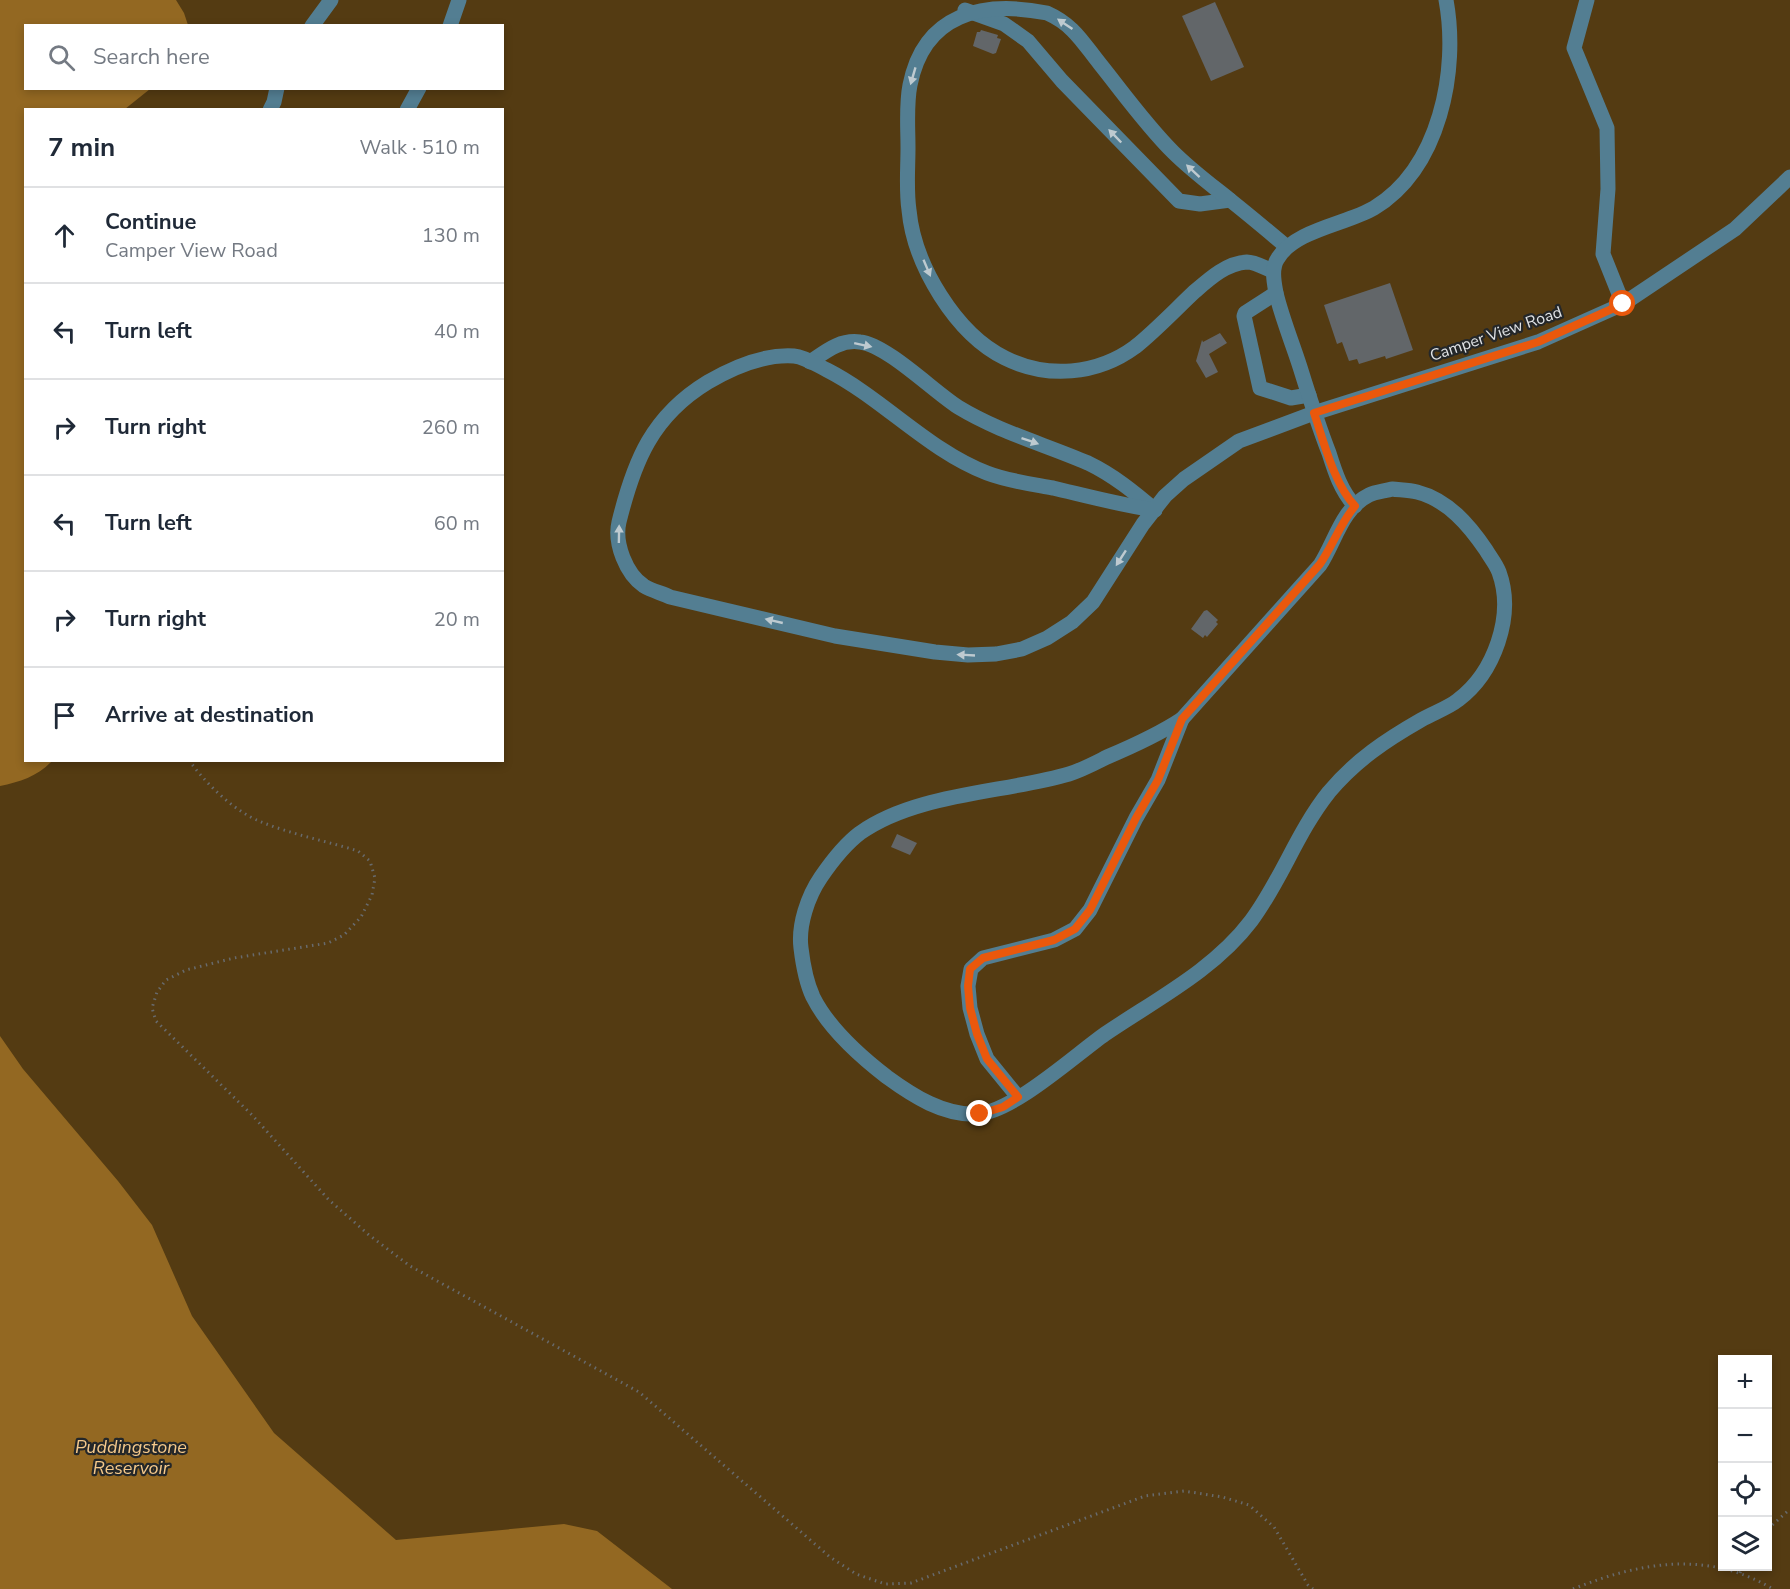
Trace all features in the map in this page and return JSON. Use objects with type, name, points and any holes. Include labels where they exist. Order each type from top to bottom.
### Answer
[{"type":"lane","points":[[313,24],[331,0]]},
{"type":"lane","points":[[451,24],[459,0]]},
{"type":"lane","points":[[1355,506],[1347,498],[1338,480],[1314,413],[1276,293],[1273,272],[1277,259],[1287,247],[1374,208],[1398,188],[1417,165],[1430,139],[1447,89],[1450,34],[1446,0]]},
{"type":"lane","points":[[1587,0],[1574,48],[1607,128],[1608,189],[1603,254],[1623,304]]},
{"type":"lane","points":[[1273,272],[1250,262],[1232,264],[1205,283],[1136,346],[1114,361],[1088,370],[1053,372],[1029,368],[983,346],[962,324],[942,297],[927,271],[909,213],[910,86],[917,61],[928,39],[945,19],[989,2],[1018,3],[1050,14],[1076,32],[1142,118],[1171,151],[1197,175],[1287,247]]},
{"type":"lane","points":[[965,10],[1004,24],[1028,40],[1062,81],[1179,201],[1200,204],[1230,200]]},
{"type":"lane","points":[[271,108],[277,90]]},
{"type":"lane","points":[[407,108],[418,90]]},
{"type":"lane","name":"Camper View Road","points":[[1155,510],[986,473],[929,439],[842,378],[795,356],[774,357],[748,364],[721,375],[687,395],[646,444],[633,474],[618,530],[619,548],[627,566],[644,586],[670,597],[835,636],[935,652],[968,655],[996,654],[1022,649],[1047,638],[1072,621],[1093,602],[1166,496],[1184,479],[1239,441],[1314,413],[1538,342],[1623,304],[1735,229],[1790,177]]},
{"type":"lane","points":[[1276,293],[1245,313],[1244,316],[1260,388],[1291,398],[1309,395]]},
{"type":"lane","points":[[810,362],[837,344],[860,342],[879,349],[957,406],[1012,435],[1089,464],[1124,483],[1155,510]]},
{"type":"lane","points":[[1392,489],[1417,492],[1444,504],[1469,527],[1480,541],[1499,570],[1504,600],[1502,628],[1480,680],[1456,702],[1377,746],[1354,765],[1329,792],[1305,826],[1269,892],[1250,921],[1230,945],[1200,970],[1003,1107],[980,1114],[958,1113],[928,1104],[884,1074],[850,1045],[813,998],[804,970],[800,940],[804,914],[815,886],[835,857],[860,833],[916,806],[1048,780],[1076,772],[1161,733],[1182,719],[1320,564],[1330,550],[1343,521],[1355,506],[1369,495],[1392,489]]},
{"type":"lane","points":[[1018,1097],[987,1059],[977,1034],[970,1008],[968,986],[970,969],[983,958],[1054,940],[1075,929],[1090,910],[1136,818],[1158,780],[1182,719]]},
{"type":"path","points":[[190,762],[198,773],[231,803],[258,821],[358,850],[370,861],[375,878],[372,896],[361,917],[344,935],[328,943],[234,958],[186,970],[166,980],[157,992],[152,1008],[156,1021],[252,1115],[329,1200],[402,1260],[639,1392],[830,1557],[856,1574],[885,1584],[912,1582],[1145,1496],[1184,1491],[1249,1504],[1274,1527],[1308,1585],[1313,1589]]},
{"type":"path","points":[[1772,1525],[1790,1509]]},
{"type":"path","points":[[1574,1589],[1632,1570],[1682,1563],[1724,1567],[1773,1589]]},
{"type":"shaded area","points":[[0,0],[1790,0],[1790,1589],[0,1589]]},
{"type":"water","points":[[0,0],[176,0],[188,24],[24,24],[24,90],[149,90],[126,108],[24,108],[24,762],[51,762],[28,778],[0,786]]},
{"type":"water","name":"Puddingstone Reservoir","points":[[0,1036],[23,1069],[118,1181],[152,1225],[192,1316],[274,1433],[396,1540],[564,1524],[597,1531],[672,1589],[0,1589]]},
{"type":"building","points":[[1215,2],[1244,67],[1211,81],[1182,16]]},
{"type":"building","points":[[981,30],[998,35],[997,38],[1001,39],[996,53],[993,54],[973,46],[977,32]]},
{"type":"building","points":[[1390,283],[1413,350],[1386,359],[1385,356],[1359,364],[1357,359],[1349,361],[1342,342],[1337,344],[1324,305]]},
{"type":"building","points":[[1220,333],[1227,343],[1209,354],[1218,372],[1206,378],[1196,361],[1202,340],[1203,342]]},
{"type":"building","points":[[1207,610],[1218,620],[1216,622],[1218,624],[1207,637],[1205,635],[1203,638],[1191,629]]},
{"type":"building","points":[[897,834],[917,843],[910,855],[891,847]]},
{"type":"route","points":[[980,1114],[1003,1107],[1018,1097],[987,1059],[977,1034],[970,1008],[968,986],[970,969],[983,958],[1054,940],[1075,929],[1090,910],[1136,818],[1158,780],[1182,719],[1320,564],[1330,550],[1343,521],[1355,506],[1347,498],[1338,480],[1314,413],[1538,342],[1623,304]]}]
